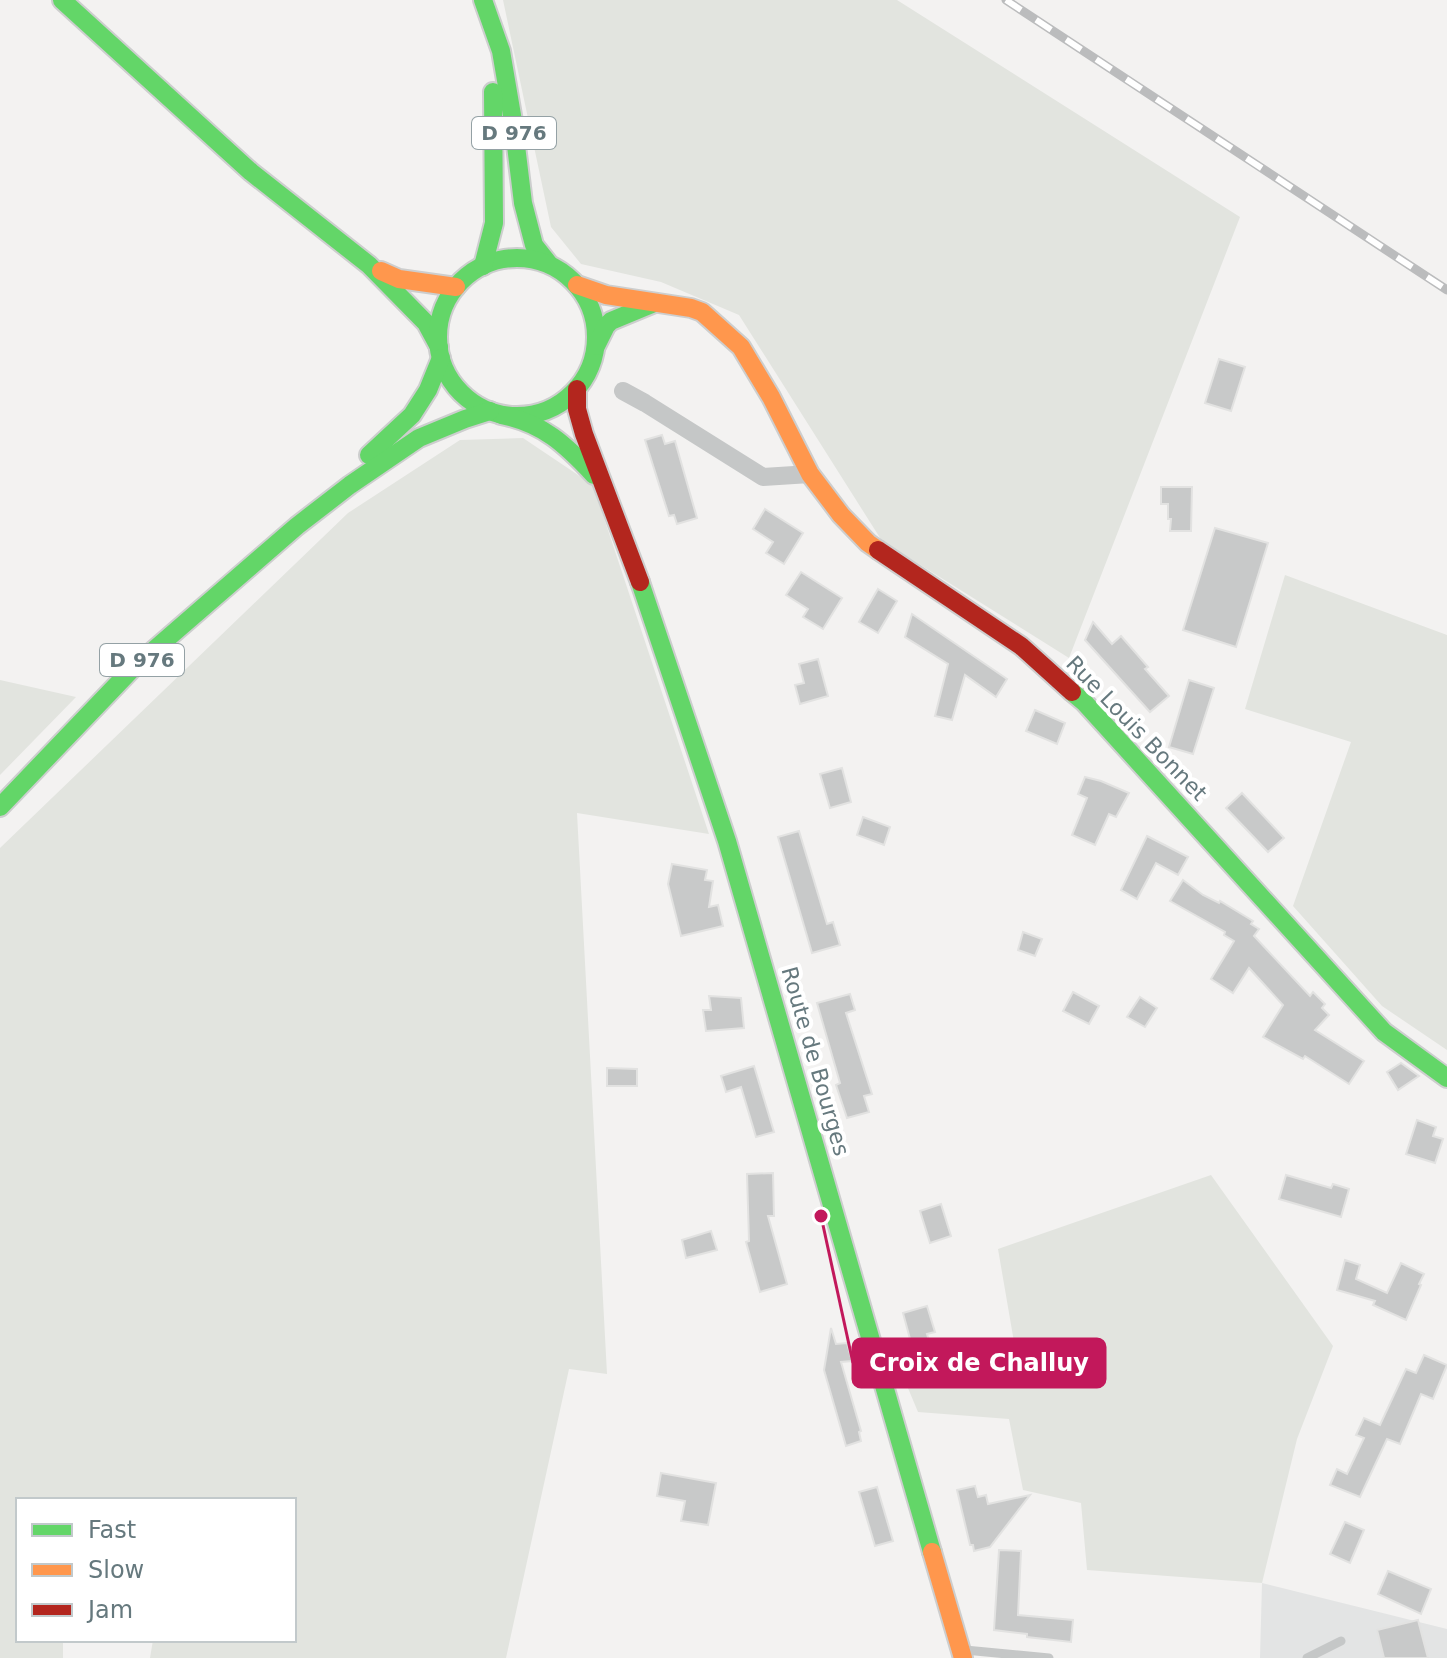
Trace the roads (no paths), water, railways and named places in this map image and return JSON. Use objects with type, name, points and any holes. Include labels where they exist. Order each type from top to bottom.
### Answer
[{"type":"street","points":[[62,0],[251,172],[369,265],[426,323],[448,375],[464,395],[496,413],[526,416],[552,408],[566,399],[588,373],[606,326],[654,303]]},
{"type":"street","name":"D 976","points":[[482,0],[501,51],[534,245],[549,264]]},
{"type":"street","name":"D 976","points":[[482,0],[492,60],[495,184],[494,223],[483,266]]},
{"type":"street","points":[[440,353],[440,321],[456,287],[483,266],[514,258],[549,264],[577,285],[594,316],[596,346]]},
{"type":"street","points":[[369,265],[399,279],[456,287]]},
{"type":"street","name":"Rue Louis Bonnet","points":[[577,285],[606,295],[677,305],[702,312],[741,347],[771,397],[810,474],[841,515],[868,543],[1021,646],[1084,702],[1384,1032],[1447,1078]]},
{"type":"street","name":"D 976","points":[[0,807],[132,669],[297,526],[412,415],[428,390],[440,353]]},
{"type":"street","name":"Route de Bourges","points":[[577,389],[577,409],[584,434],[632,558],[727,841],[962,1654]]},
{"type":"street","points":[[623,391],[763,477],[810,474]]},
{"type":"street","name":"D 976","points":[[297,526],[419,438],[465,419],[496,413]]},
{"type":"street","name":"Route de Bourges","points":[[496,413],[531,423],[552,435],[602,485]]},
{"type":"lane","points":[[1307,1658],[1341,1641]]},
{"type":"lane","points":[[962,1654],[1049,1658]]},
{"type":"railway","points":[[1006,0],[1447,290]]},
{"type":"place","name":"Croix de Challuy","points":[[821,1216]]}]
